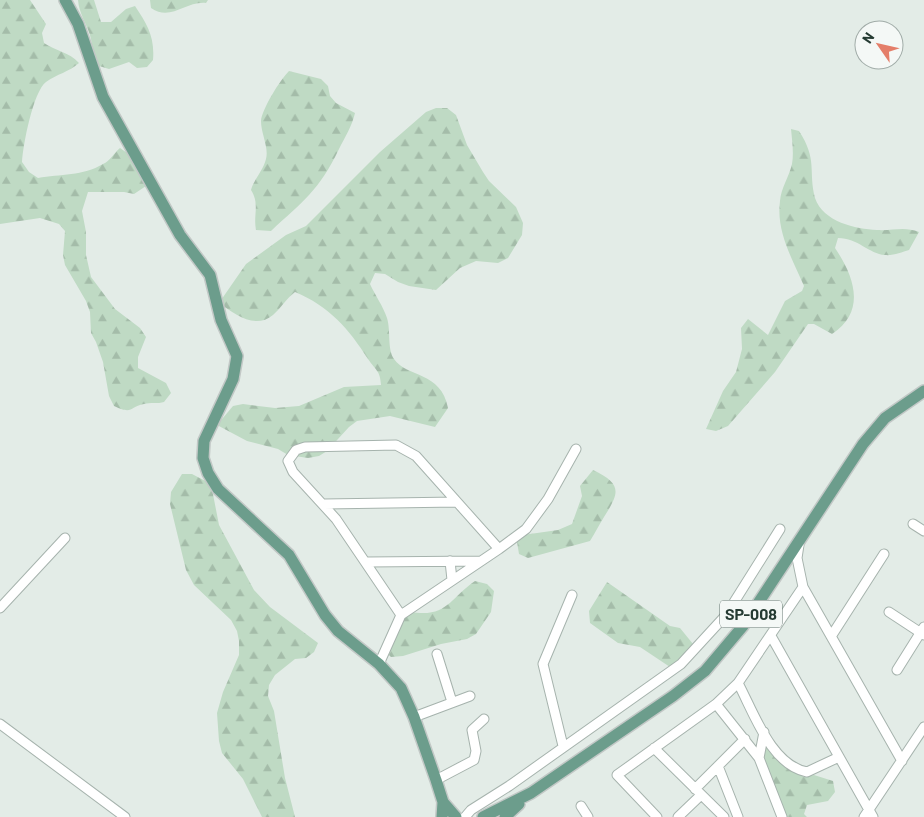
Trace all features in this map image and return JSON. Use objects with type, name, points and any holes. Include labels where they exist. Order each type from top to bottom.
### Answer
[{"type":"main road","points":[[65,0],[78,24],[103,97],[180,236],[210,275],[222,320],[238,356],[233,379],[204,441],[203,458],[208,474],[218,489],[289,555],[325,615],[338,631],[379,664],[401,688],[414,717],[443,802],[442,817]]},
{"type":"main road","name":"SP-008","points":[[483,817],[531,793],[673,696],[705,671],[743,626],[871,433],[885,418],[924,391]]},
{"type":"main road","name":"SP-008","points":[[505,817],[531,793]]},
{"type":"main road","points":[[443,802],[456,817]]},
{"type":"street","points":[[400,615],[366,562],[324,504],[289,466],[290,456],[296,450],[305,447],[402,447],[416,456],[499,550]]},
{"type":"street","points":[[379,664],[400,615],[499,550],[532,522],[576,449]]},
{"type":"street","points":[[324,504],[457,502]]},
{"type":"street","points":[[913,524],[924,531]]},
{"type":"street","points":[[465,817],[471,810],[509,786],[563,746],[664,678],[695,650],[726,615],[780,529]]},
{"type":"street","points":[[0,608],[65,538]]},
{"type":"street","points":[[802,538],[797,551],[799,574],[803,587],[902,761]]},
{"type":"street","points":[[832,635],[884,554]]},
{"type":"street","points":[[450,561],[452,580]]},
{"type":"street","points":[[366,562],[481,561]]},
{"type":"street","points":[[785,565],[799,574]]},
{"type":"street","points":[[657,817],[617,775],[716,704],[738,683],[803,587]]},
{"type":"street","points":[[563,746],[543,664],[572,595]]},
{"type":"street","points":[[889,612],[923,632],[897,670]]},
{"type":"street","points":[[770,636],[838,757],[868,815]]},
{"type":"street","points":[[437,654],[452,702]]},
{"type":"street","points":[[738,683],[764,732],[780,757],[801,771],[813,771],[838,757]]},
{"type":"street","points":[[414,717],[470,696]]},
{"type":"street","points":[[716,704],[760,758],[782,817]]},
{"type":"street","points":[[436,780],[474,760],[476,751],[472,730],[484,719]]},
{"type":"street","points":[[0,724],[125,817]]},
{"type":"street","points":[[868,815],[924,727]]},
{"type":"street","points":[[760,758],[764,732]]},
{"type":"street","points":[[678,817],[718,766],[745,739]]},
{"type":"street","points":[[654,748],[724,817]]},
{"type":"street","points":[[718,766],[738,817]]},
{"type":"street","points":[[581,806],[588,817]]},
{"type":"green space","points":[[0,0],[30,0],[46,24],[42,33],[44,43],[71,56],[79,63],[46,82],[37,96],[29,119],[22,162],[29,172],[38,178],[88,171],[105,163],[120,148],[140,162],[152,182],[134,194],[124,192],[88,192],[82,211],[86,232],[86,255],[91,277],[115,309],[140,328],[146,337],[138,357],[138,368],[166,383],[171,393],[164,402],[146,403],[130,410],[114,406],[109,396],[103,362],[91,333],[90,312],[86,301],[65,265],[63,255],[65,231],[59,224],[40,218],[0,224]]},
{"type":"green space","points":[[78,0],[94,0],[101,22],[111,22],[126,9],[135,6],[146,25],[153,44],[153,60],[147,67],[137,68],[129,62],[109,69],[99,66]]},
{"type":"green space","points":[[150,0],[208,0],[206,3],[198,3],[165,13],[151,8]]},
{"type":"green space","points":[[289,71],[321,79],[328,86],[330,96],[336,103],[355,113],[332,163],[310,194],[271,231],[256,230],[256,205],[251,190],[265,163],[267,154],[262,131],[262,116],[272,95]]},
{"type":"green space","points":[[436,108],[447,108],[456,115],[467,145],[483,172],[489,181],[516,207],[523,223],[522,235],[508,258],[498,263],[476,261],[460,268],[436,290],[409,286],[385,274],[375,273],[370,284],[387,318],[394,359],[400,365],[431,381],[444,396],[448,408],[435,427],[390,416],[357,421],[327,451],[319,456],[308,458],[288,455],[278,449],[247,441],[217,425],[233,406],[243,404],[275,408],[299,406],[344,387],[381,385],[380,376],[377,371],[346,328],[328,311],[307,298],[295,292],[273,315],[259,321],[252,321],[238,316],[219,303],[246,264],[286,235],[306,226],[380,152],[426,112]]},
{"type":"green space","points":[[791,129],[799,131],[809,150],[815,198],[825,213],[850,226],[877,230],[908,229],[919,232],[909,250],[888,255],[879,254],[852,241],[838,238],[835,248],[852,281],[854,293],[850,315],[843,325],[832,334],[814,324],[808,324],[775,372],[728,426],[716,431],[706,429],[723,391],[736,372],[742,349],[741,328],[748,319],[768,335],[785,301],[802,291],[804,286],[786,245],[779,212],[782,192],[792,164]]},
{"type":"green space","points":[[593,470],[613,484],[615,495],[590,541],[528,558],[519,554],[516,536],[558,530],[572,524],[582,496],[580,486]]},
{"type":"green space","points":[[182,474],[192,474],[211,484],[219,525],[254,590],[270,607],[318,643],[314,652],[306,658],[295,659],[275,675],[269,685],[268,696],[274,711],[285,778],[295,817],[262,817],[243,779],[222,753],[217,713],[223,692],[239,655],[239,641],[237,631],[231,620],[194,585],[186,570],[170,504],[171,492]]},
{"type":"green space","points":[[475,581],[487,584],[494,591],[491,612],[476,634],[467,639],[441,644],[403,656],[391,657],[384,650],[404,618],[411,612],[433,612],[440,609]]},
{"type":"green space","points":[[607,582],[670,626],[680,628],[693,644],[690,654],[670,667],[640,647],[618,643],[590,623],[589,611]]},
{"type":"green space","points":[[776,747],[794,771],[804,777],[814,775],[833,781],[835,792],[828,801],[807,805],[804,814],[807,817],[783,817],[760,749]]}]
